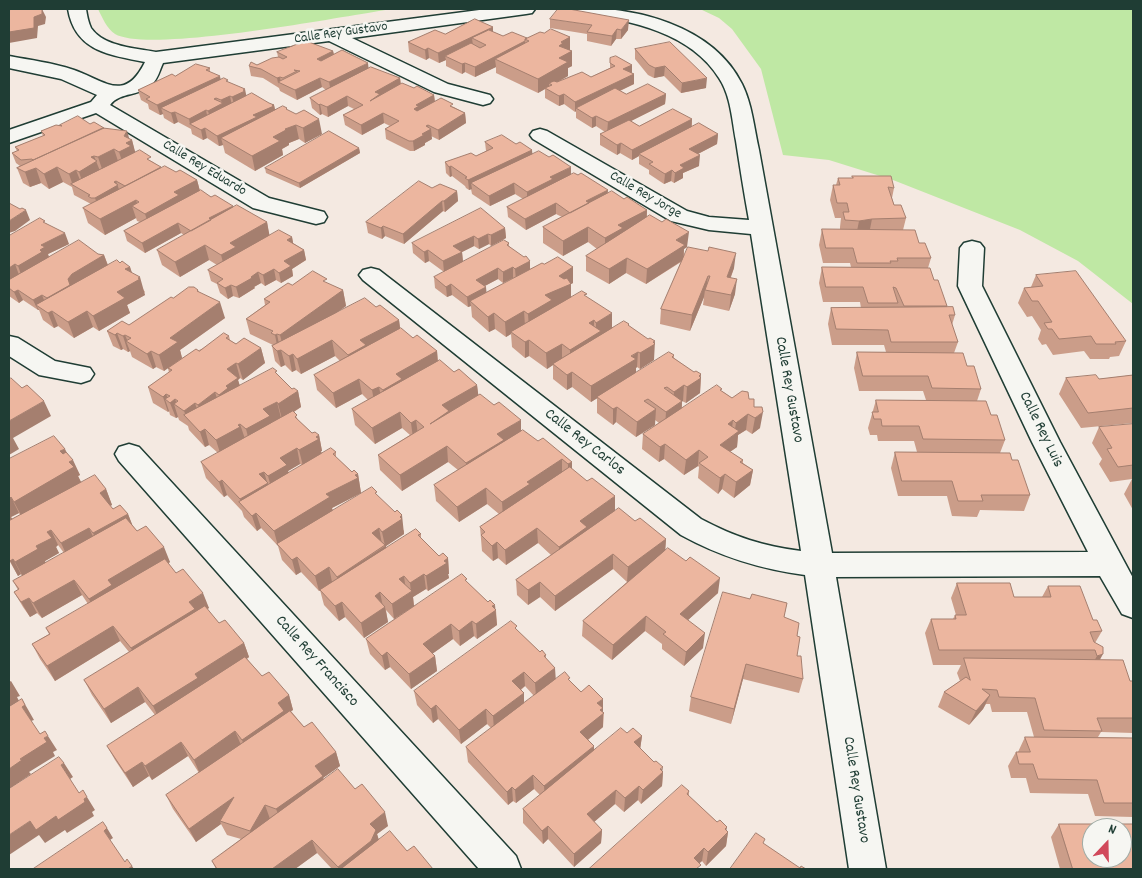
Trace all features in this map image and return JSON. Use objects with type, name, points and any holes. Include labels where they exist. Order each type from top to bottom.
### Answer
[{"type":"street","name":"Calle Rey Gustavo","points":[[77,9],[83,30],[98,44],[120,51],[156,58],[334,36],[526,9]]},
{"type":"street","name":"Calle Rey Gustavo","points":[[582,9],[626,16],[656,25],[685,38],[704,51],[728,77],[736,93],[748,150],[819,566],[868,869]]},
{"type":"street","points":[[334,36],[441,88],[483,100]]},
{"type":"street","points":[[9,136],[136,87],[146,80],[156,58]]},
{"type":"street","name":"Calle Rey Eduardo","points":[[9,62],[67,74],[260,203],[316,217]]},
{"type":"street","name":"Calle Rey Jorge","points":[[540,135],[678,216],[698,223],[718,226],[760,227]]},
{"type":"street","name":"Calle Rey Luis","points":[[972,248],[970,286],[1046,442],[1109,564],[1133,605]]},
{"type":"street","name":"Calle Rey Carlos","points":[[370,275],[690,527],[711,540],[737,550],[765,557],[819,566],[1109,564]]},
{"type":"street","points":[[9,344],[48,369],[81,374]]},
{"type":"street","name":"Calle Rey Francisco","points":[[128,454],[504,869]]},
{"type":"green space","points":[[98,9],[392,9],[248,32],[166,40],[135,39],[115,34],[107,26]]},
{"type":"green space","points":[[700,9],[1133,9],[1133,304],[1078,261],[1020,230],[893,180],[829,160],[783,155],[761,69],[732,29],[719,18]]},
{"type":"building","points":[[42,9],[42,14],[34,17],[34,28],[9,32],[9,10]]},
{"type":"building","points":[[558,9],[569,9],[629,20],[621,30],[617,29],[612,36],[587,32],[592,25],[550,19]]},
{"type":"building","points":[[475,19],[493,27],[438,53],[428,48],[425,50],[408,42],[435,30],[445,34]]},
{"type":"building","points":[[551,29],[570,37],[561,42],[563,43],[559,46],[572,51],[559,58],[568,62],[538,79],[495,59],[529,41],[525,39]]},
{"type":"building","points":[[489,30],[503,36],[512,32],[527,38],[525,41],[475,67],[465,63],[462,64],[445,56],[471,43],[480,48],[486,45],[472,38]]},
{"type":"building","points":[[306,41],[333,51],[317,59],[321,61],[342,50],[368,63],[329,82],[320,78],[295,90],[278,82],[300,71],[294,70],[297,71],[283,78],[277,78],[261,69],[249,66],[251,62],[257,65],[272,58],[279,57],[283,59],[287,57],[277,52]]},
{"type":"building","points":[[670,42],[707,78],[682,83],[665,66],[655,68],[649,65],[635,49]]},
{"type":"building","points":[[616,56],[632,65],[623,69],[634,74],[575,102],[564,94],[559,96],[545,88],[552,85],[549,83],[557,82],[582,72],[591,77],[615,66],[610,63],[610,58]]},
{"type":"building","points":[[196,64],[210,68],[206,70],[220,76],[157,105],[146,99],[150,97],[138,90],[172,74],[175,76]]},
{"type":"building","points":[[371,67],[400,78],[375,92],[380,94],[370,101],[402,83],[414,88],[417,86],[434,95],[416,105],[419,106],[414,109],[417,111],[441,98],[453,104],[450,106],[465,113],[438,130],[428,125],[426,126],[431,129],[413,141],[409,141],[385,129],[399,121],[383,113],[361,125],[343,115],[363,105],[347,96],[327,107],[319,105],[310,98]]},
{"type":"building","points":[[224,78],[228,80],[226,81],[245,89],[243,90],[245,91],[221,100],[214,99],[223,103],[189,119],[161,108]]},
{"type":"building","points":[[648,84],[666,94],[608,122],[596,116],[592,118],[576,108],[615,88],[626,94]]},
{"type":"building","points":[[252,93],[274,106],[253,115],[257,117],[217,136],[205,128],[201,130],[190,124]]},
{"type":"building","points":[[283,106],[296,114],[304,110],[319,119],[303,128],[296,125],[285,129],[273,137],[280,141],[252,156],[221,138]]},
{"type":"building","points":[[673,109],[692,119],[632,150],[621,143],[617,145],[600,134],[629,120],[639,126]]},
{"type":"building","points":[[78,116],[90,124],[94,122],[104,128],[33,160],[21,160],[12,153],[19,150],[15,147],[45,135],[41,131],[56,125],[62,126],[60,125]]},
{"type":"building","points":[[699,123],[718,134],[689,149],[700,155],[680,165],[684,168],[675,173],[672,170],[665,174],[649,164],[653,162],[639,154]]},
{"type":"building","points":[[103,128],[127,131],[124,136],[132,140],[126,143],[131,146],[119,152],[114,149],[98,157],[91,157],[97,161],[79,172],[76,170],[69,174],[57,167],[44,174],[36,168],[25,172],[17,168]]},
{"type":"building","points":[[329,131],[359,148],[299,183],[265,168]]},
{"type":"building","points":[[502,135],[516,144],[520,142],[532,150],[468,180],[465,178],[467,177],[451,166],[449,167],[445,162],[471,153],[476,156],[493,148],[485,142]]},
{"type":"building","points":[[140,150],[151,157],[147,159],[161,167],[125,186],[116,181],[114,182],[118,185],[95,198],[91,198],[88,196],[90,195],[71,184]]},
{"type":"building","points":[[539,151],[549,157],[553,155],[571,167],[550,177],[553,179],[527,192],[514,183],[489,196],[471,183]]},
{"type":"building","points":[[165,166],[176,172],[180,170],[197,180],[174,192],[179,195],[145,214],[132,206],[139,202],[136,200],[100,219],[83,208]]},
{"type":"building","points":[[574,173],[578,175],[581,173],[608,190],[586,201],[589,203],[570,213],[556,203],[525,219],[507,207]]},
{"type":"building","points":[[852,176],[891,176],[894,188],[888,187],[894,205],[901,205],[906,218],[845,220],[843,212],[849,212],[847,203],[837,203],[833,185],[840,185],[838,178],[853,178]]},
{"type":"building","points":[[419,181],[432,188],[440,184],[457,191],[442,201],[403,234],[366,222]]},
{"type":"building","points":[[201,190],[211,197],[215,195],[233,206],[209,218],[211,220],[191,231],[178,223],[142,243],[124,231]]},
{"type":"building","points":[[612,191],[624,199],[627,197],[647,210],[618,225],[623,228],[605,238],[588,227],[563,241],[543,227]]},
{"type":"building","points":[[9,203],[20,209],[26,210],[9,221]]},
{"type":"building","points":[[237,205],[267,222],[230,243],[236,247],[221,255],[205,245],[175,262],[157,250]]},
{"type":"building","points":[[481,208],[505,228],[478,239],[474,236],[453,246],[462,252],[443,261],[428,250],[424,252],[412,243]]},
{"type":"building","points":[[650,215],[662,222],[666,219],[689,232],[676,240],[685,245],[647,269],[627,258],[609,269],[586,256]]},
{"type":"building","points":[[40,218],[45,221],[43,222],[65,233],[41,245],[45,247],[40,250],[42,252],[18,266],[15,264],[9,268],[9,236]]},
{"type":"building","points":[[822,229],[915,230],[919,243],[925,243],[931,258],[897,258],[898,261],[890,261],[891,263],[857,263],[853,248],[826,248]]},
{"type":"building","points":[[279,230],[292,237],[287,240],[304,250],[284,261],[291,266],[279,273],[274,269],[263,275],[258,272],[252,278],[236,287],[231,285],[225,288],[217,283],[223,279],[208,270]]},
{"type":"building","points":[[79,240],[98,254],[104,255],[72,274],[68,279],[70,285],[47,298],[42,295],[33,300],[18,290],[14,292],[9,288],[9,280]]},
{"type":"building","points":[[504,240],[509,243],[507,245],[524,257],[526,256],[530,261],[515,269],[513,267],[503,272],[498,268],[476,280],[486,287],[467,297],[451,284],[446,287],[434,277]]},
{"type":"building","points":[[688,247],[708,251],[709,247],[736,253],[727,277],[737,279],[731,295],[705,290],[710,276],[708,276],[692,315],[661,309]]},
{"type":"building","points":[[558,257],[573,267],[559,276],[564,279],[567,278],[571,284],[545,295],[552,300],[528,314],[524,311],[505,322],[494,313],[488,317],[470,301],[542,263],[544,264]]},
{"type":"building","points":[[117,260],[130,267],[125,269],[140,277],[138,278],[140,279],[117,292],[125,298],[93,316],[87,311],[68,322],[52,311],[48,313],[36,305]]},
{"type":"building","points":[[822,267],[930,268],[934,280],[938,280],[947,306],[904,306],[896,288],[893,287],[898,303],[868,303],[863,287],[826,287]]},
{"type":"building","points":[[313,271],[327,279],[323,281],[343,290],[280,335],[275,335],[271,333],[273,331],[246,319],[270,302],[264,299],[288,283],[292,285]]},
{"type":"building","points":[[1076,271],[1126,341],[1115,342],[1116,344],[1096,344],[1091,336],[1059,339],[1052,329],[1048,329],[1044,323],[1052,322],[1038,301],[1032,301],[1024,288],[1043,286],[1036,275]]},
{"type":"building","points":[[189,287],[194,287],[197,291],[220,302],[170,338],[178,342],[159,355],[151,351],[147,354],[126,341],[131,338],[117,333],[115,335],[107,331],[122,321],[129,325]]},
{"type":"building","points":[[582,291],[587,294],[584,295],[612,313],[596,323],[594,320],[589,323],[601,331],[570,350],[562,344],[546,353],[529,340],[525,342],[511,332]]},
{"type":"building","points":[[365,298],[376,307],[380,305],[399,320],[360,340],[366,345],[348,355],[332,340],[297,359],[293,354],[289,356],[281,350],[277,351],[272,346]]},
{"type":"building","points":[[953,307],[955,315],[949,315],[958,342],[891,342],[888,330],[836,329],[831,308]]},
{"type":"building","points":[[624,321],[648,339],[650,338],[655,341],[653,342],[655,344],[631,356],[636,359],[591,386],[572,372],[567,375],[553,364]]},
{"type":"building","points":[[401,328],[413,338],[417,335],[437,351],[396,374],[402,379],[383,390],[379,387],[372,390],[359,379],[333,393],[314,375]]},
{"type":"building","points":[[224,333],[229,336],[226,338],[236,344],[244,338],[261,348],[238,364],[236,363],[227,369],[238,378],[226,386],[228,388],[219,395],[215,392],[198,405],[195,403],[184,411],[174,404],[178,401],[175,399],[170,403],[165,399],[170,396],[166,394],[163,397],[148,387],[172,370],[168,368],[196,349],[199,351]]},
{"type":"building","points":[[669,352],[674,355],[672,357],[694,372],[696,371],[701,374],[699,376],[701,378],[687,387],[684,385],[674,392],[667,387],[664,388],[682,401],[666,412],[648,399],[644,401],[656,409],[637,422],[617,407],[613,409],[597,397]]},
{"type":"building","points":[[857,352],[963,353],[967,366],[974,366],[981,389],[932,388],[928,376],[863,376]]},
{"type":"building","points":[[440,360],[454,372],[459,369],[477,385],[442,405],[449,411],[430,424],[480,394],[494,405],[499,402],[521,420],[497,434],[504,440],[466,463],[447,446],[400,475],[378,455],[424,427],[416,420],[411,423],[400,412],[372,428],[352,409]]},
{"type":"building","points":[[273,368],[292,389],[294,388],[298,391],[278,404],[277,402],[263,409],[270,416],[246,429],[240,424],[238,425],[240,427],[216,440],[205,429],[200,432],[184,415]]},
{"type":"building","points":[[1096,375],[1099,379],[1133,375],[1133,408],[1088,413],[1066,378]]},
{"type":"building","points":[[11,378],[22,388],[27,385],[44,401],[9,421],[9,380]]},
{"type":"building","points":[[717,385],[722,389],[720,390],[732,398],[742,391],[748,392],[749,399],[754,399],[754,407],[762,407],[763,412],[755,418],[748,414],[736,423],[733,420],[728,424],[739,431],[720,445],[743,460],[740,462],[753,470],[736,482],[725,474],[720,478],[699,463],[708,457],[699,450],[686,460],[665,444],[660,447],[643,434]]},
{"type":"building","points":[[876,400],[986,401],[991,415],[997,415],[1005,440],[923,439],[919,426],[882,426],[881,419],[874,419],[872,412],[878,412]]},
{"type":"building","points":[[293,411],[297,415],[295,417],[312,433],[315,432],[319,435],[316,437],[319,439],[299,450],[297,448],[280,458],[287,465],[268,476],[264,472],[259,474],[268,483],[240,499],[222,480],[219,482],[201,462]]},
{"type":"building","points":[[1133,424],[1133,465],[1118,467],[1107,449],[1112,448],[1099,427]]},
{"type":"building","points":[[523,430],[538,441],[543,438],[572,462],[568,464],[562,459],[527,482],[530,484],[502,502],[486,488],[457,507],[434,485]]},
{"type":"building","points":[[54,436],[65,449],[60,451],[63,454],[66,452],[73,460],[69,462],[74,467],[14,502],[11,497],[9,499],[9,459]]},
{"type":"building","points":[[331,448],[336,452],[333,454],[352,472],[354,470],[358,474],[355,475],[358,478],[326,494],[330,497],[274,531],[256,513],[252,516],[239,502]]},
{"type":"building","points":[[895,452],[1010,453],[1012,460],[1018,460],[1030,495],[981,495],[983,501],[958,501],[952,481],[902,481]]},
{"type":"building","points":[[570,467],[587,481],[592,478],[615,496],[580,521],[587,527],[559,547],[537,528],[505,550],[497,542],[492,546],[481,535],[485,532],[480,527]]},
{"type":"building","points":[[95,475],[106,489],[100,493],[113,509],[120,505],[128,514],[93,533],[89,528],[61,543],[51,530],[47,532],[52,538],[36,546],[38,549],[15,562],[13,559],[10,561],[9,521]]},
{"type":"building","points":[[372,487],[377,492],[375,493],[395,512],[397,510],[402,515],[400,517],[402,519],[382,532],[379,528],[372,533],[385,545],[337,577],[329,567],[315,576],[297,557],[292,560],[277,544]]},
{"type":"building","points":[[619,508],[635,521],[640,518],[666,539],[628,567],[613,554],[555,596],[540,582],[528,590],[516,580]]},
{"type":"building","points":[[126,518],[137,531],[146,526],[164,547],[108,580],[112,585],[89,599],[74,580],[33,603],[29,598],[21,602],[14,592],[19,589],[13,581]]},
{"type":"building","points":[[416,529],[421,534],[418,535],[439,556],[443,553],[448,558],[444,561],[447,563],[410,583],[404,576],[399,579],[412,591],[392,604],[380,592],[375,596],[385,607],[361,623],[342,602],[335,606],[320,590]]},
{"type":"building","points":[[668,548],[686,561],[690,557],[720,578],[680,614],[705,633],[686,652],[663,634],[666,632],[646,616],[613,645],[583,621]]},
{"type":"building","points":[[165,559],[176,573],[183,569],[203,593],[189,602],[195,609],[131,648],[113,626],[47,666],[32,644],[50,634],[46,628]]},
{"type":"building","points":[[462,574],[467,579],[465,580],[488,602],[490,600],[495,605],[492,606],[496,610],[476,624],[472,621],[459,631],[451,624],[423,644],[435,656],[409,674],[387,652],[382,656],[366,639]]},
{"type":"building","points":[[957,583],[1010,583],[1014,597],[1051,597],[1048,586],[1080,586],[1093,620],[1097,620],[1102,631],[1090,632],[1094,642],[1103,647],[1103,654],[1097,656],[1095,650],[939,650],[931,619],[956,619],[955,615],[966,615]]},
{"type":"building","points":[[723,592],[750,599],[752,594],[787,603],[784,617],[799,623],[797,636],[800,637],[797,656],[801,656],[803,679],[746,664],[734,709],[691,697]]},
{"type":"building","points":[[205,606],[219,623],[225,620],[244,643],[195,674],[198,678],[153,706],[138,687],[104,709],[84,680]]},
{"type":"building","points":[[511,621],[517,626],[515,628],[540,652],[542,650],[546,655],[544,656],[555,668],[535,683],[524,672],[512,681],[524,693],[493,716],[486,709],[459,730],[436,705],[431,709],[414,691]]},
{"type":"building","points":[[245,657],[262,676],[269,672],[289,695],[278,703],[284,711],[242,740],[235,731],[194,760],[181,742],[145,766],[142,762],[125,773],[107,746]]},
{"type":"building","points":[[964,658],[1123,660],[1130,681],[1133,681],[1133,718],[1097,718],[1102,731],[1044,730],[1035,698],[999,697],[997,690],[982,689],[990,695],[976,711],[944,692],[966,677],[970,680]]},
{"type":"building","points":[[565,672],[570,678],[568,679],[581,692],[589,685],[603,699],[597,703],[603,708],[600,710],[604,713],[580,732],[594,746],[544,786],[533,775],[515,790],[512,787],[507,792],[466,747]]},
{"type":"building","points":[[22,699],[25,705],[22,707],[40,734],[45,731],[48,736],[44,738],[47,742],[20,759],[22,760],[9,769],[9,707]]},
{"type":"building","points":[[290,711],[304,727],[312,722],[336,752],[315,766],[323,776],[276,809],[265,805],[250,831],[220,821],[234,797],[189,829],[166,795]]},
{"type":"building","points":[[621,728],[627,733],[633,728],[642,736],[634,742],[654,762],[656,761],[663,767],[660,769],[663,772],[643,790],[639,786],[625,798],[616,790],[587,814],[602,830],[574,854],[548,826],[542,831],[523,809]]},
{"type":"building","points":[[1025,737],[1133,738],[1133,803],[1104,803],[1097,780],[1038,779],[1033,764],[1019,764],[1016,752],[1030,752]]},
{"type":"building","points":[[59,757],[64,763],[61,765],[79,793],[83,790],[87,797],[84,799],[85,802],[58,820],[56,816],[36,830],[30,821],[9,835],[9,789]]},
{"type":"building","points":[[338,769],[355,789],[362,784],[385,812],[370,824],[376,830],[371,841],[338,867],[312,840],[272,869],[217,869],[212,861]]},
{"type":"building","points":[[682,785],[689,791],[687,794],[717,822],[720,820],[727,827],[725,829],[728,832],[708,852],[704,848],[694,858],[701,865],[696,869],[589,869]]},
{"type":"building","points":[[103,822],[107,828],[104,831],[125,862],[127,859],[132,866],[128,869],[33,869]]},
{"type":"building","points":[[1059,824],[1082,824],[1082,868],[1132,868],[1133,824],[1133,869],[1073,869]]},
{"type":"building","points":[[390,831],[407,851],[414,846],[433,869],[341,869]]},
{"type":"building","points":[[756,833],[765,839],[763,843],[800,868],[801,866],[806,869],[730,869]]}]
